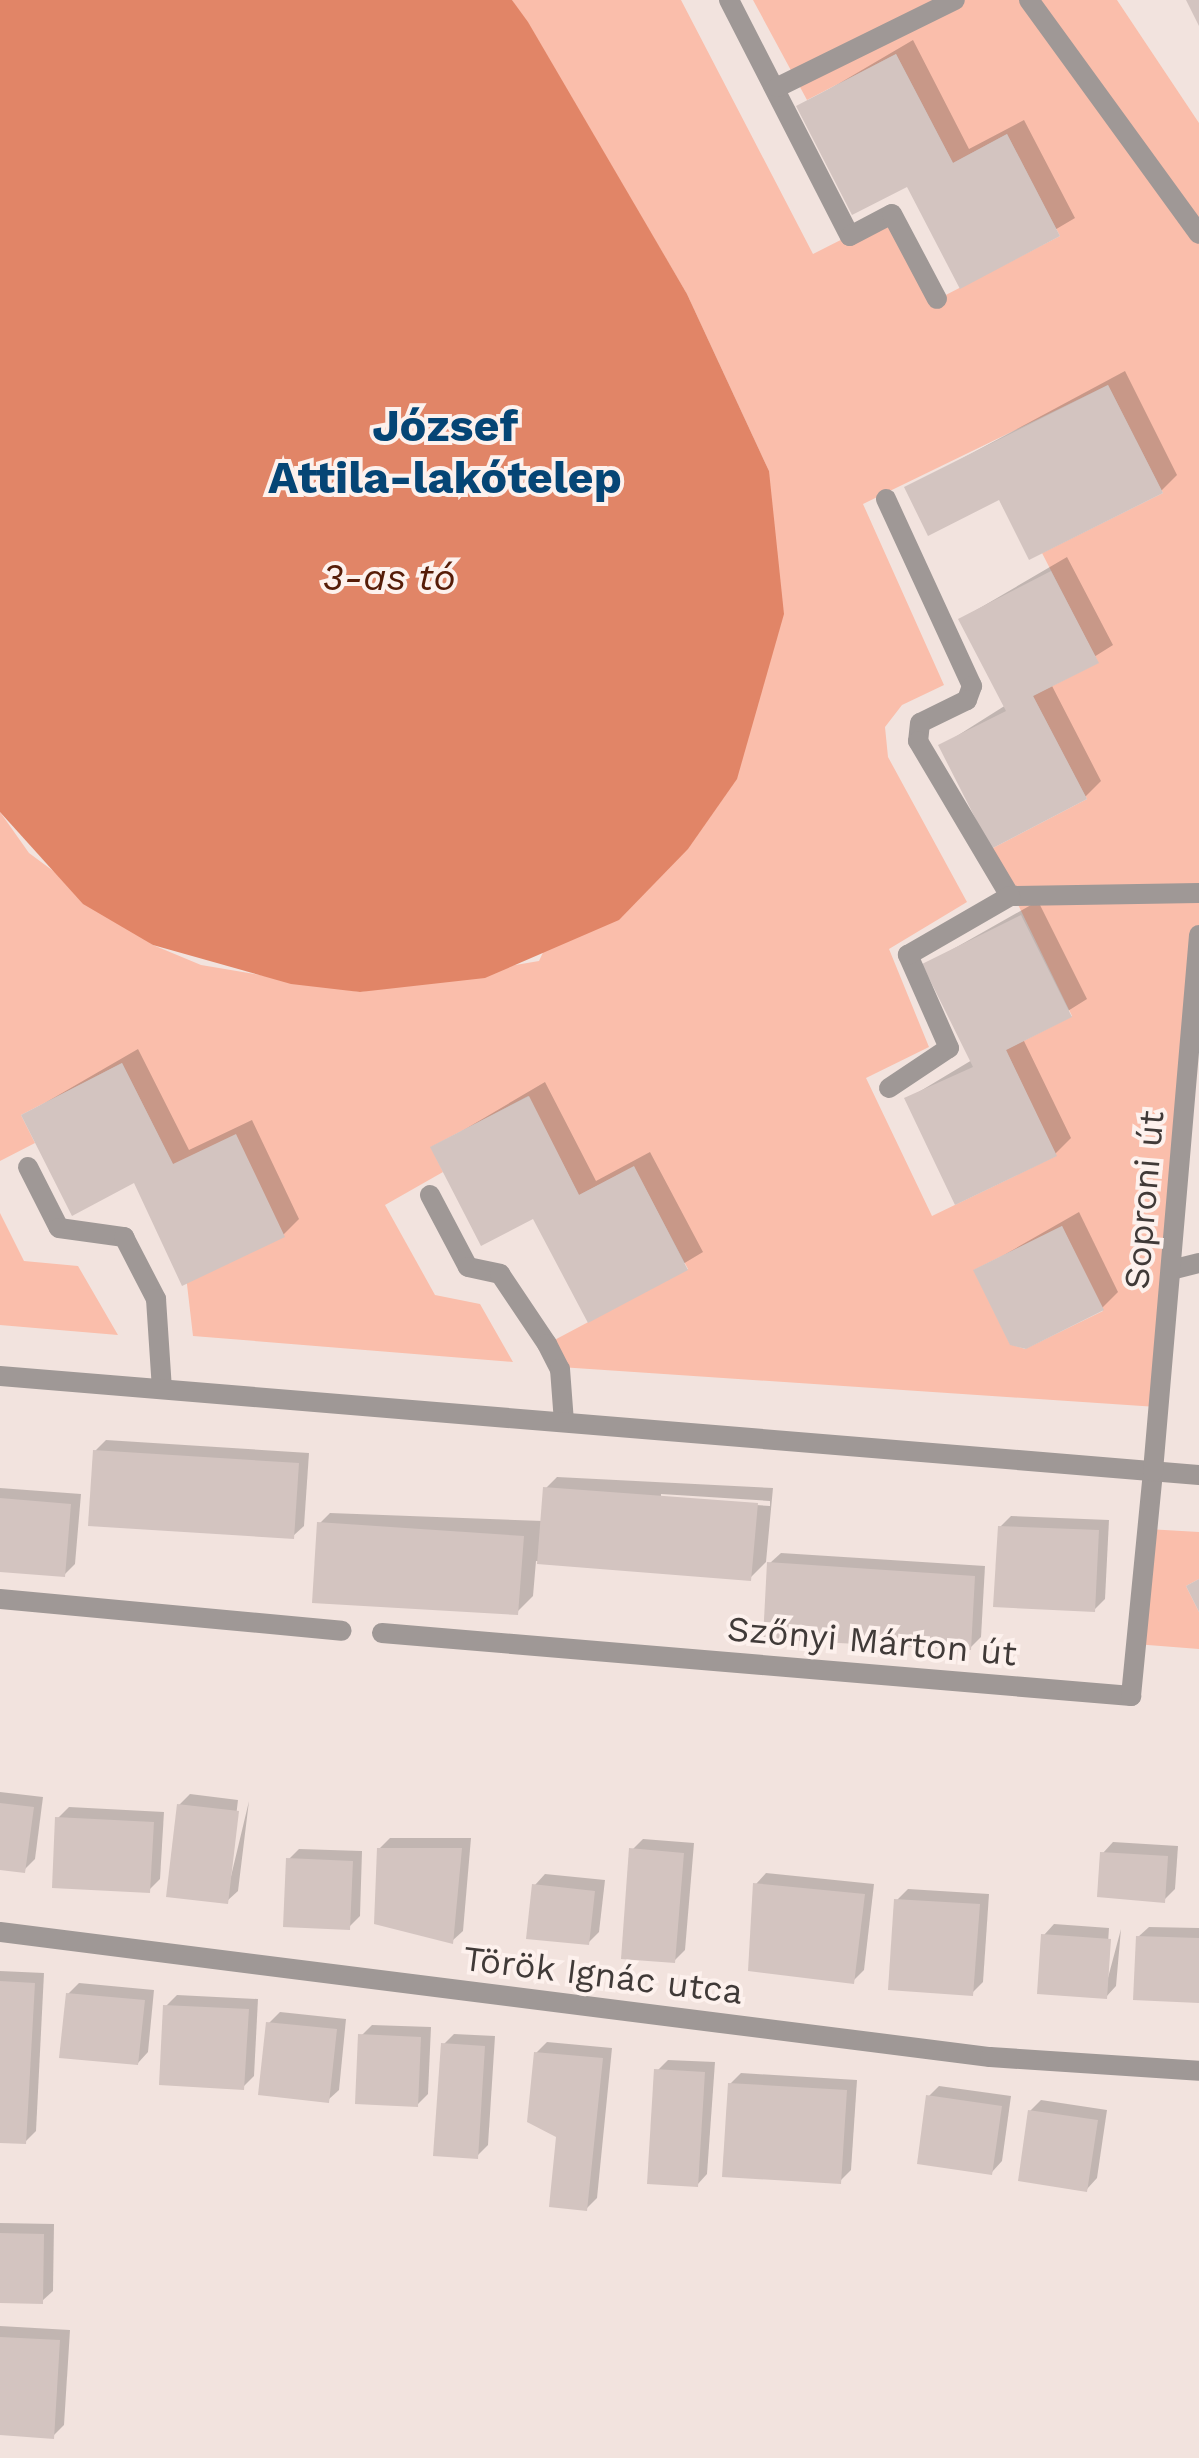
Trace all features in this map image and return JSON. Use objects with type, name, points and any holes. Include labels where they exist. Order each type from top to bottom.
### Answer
[{"type":"street","points":[[729,0],[778,88],[850,236],[892,214],[937,299]]},
{"type":"street","points":[[778,88],[956,0]]},
{"type":"street","points":[[1029,0],[1199,234]]},
{"type":"street","points":[[886,499],[972,686],[967,700],[920,722],[918,741],[1010,896]]},
{"type":"street","points":[[889,1088],[949,1048],[908,955],[1010,896],[1199,893]]},
{"type":"street","name":"Soproni út","points":[[1154,1471],[1199,935]]},
{"type":"street","points":[[28,1167],[59,1228],[124,1237],[156,1299],[162,1389]]},
{"type":"street","points":[[430,1194],[468,1267],[500,1274],[547,1344],[560,1369],[564,1422]]},
{"type":"street","points":[[1171,1270],[1199,1264]]},
{"type":"street","points":[[0,1376],[1199,1475]]},
{"type":"street","name":"Szőnyi Márton út","points":[[382,1632],[1131,1696],[1154,1471]]},
{"type":"street","points":[[0,1600],[342,1630]]},
{"type":"street","name":"Török Ignác utca","points":[[0,1932],[990,2057],[1199,2071]]},
{"type":"shaded area","points":[[512,0],[681,0],[813,254],[892,214],[938,299],[1060,236],[1007,134],[953,163],[896,54],[807,100],[753,0],[1117,0],[1199,123],[1199,935],[1157,1407],[560,1367],[547,1344],[688,1269],[634,1167],[579,1195],[528,1096],[431,1147],[443,1172],[385,1205],[435,1295],[480,1304],[513,1362],[193,1336],[173,1164],[122,1063],[21,1115],[35,1143],[0,1161],[0,812],[29,853],[153,945],[201,965],[360,992],[539,961],[769,471],[687,294]],"holes":[[[1108,385],[1163,493],[1042,553],[1098,662],[1033,696],[1087,799],[991,849],[1072,1016],[1006,1050],[1056,1156],[932,1216],[866,1078],[929,1047],[889,949],[967,902],[888,757],[885,727],[902,705],[944,685],[863,504]],[[1062,1226],[1103,1311],[1025,1349],[1010,1344],[974,1270]]]},
{"type":"shaded area","points":[[0,1213],[24,1261],[78,1266],[118,1335],[0,1325]]},
{"type":"shaded area","points":[[1147,1529],[1199,1532],[1199,1579],[1186,1586],[1199,1612],[1199,1649],[1135,1644]]},
{"type":"water","name":"3-as tó","points":[[0,0],[512,0],[528,22],[687,294],[769,471],[784,614],[737,779],[688,849],[619,920],[485,978],[360,992],[291,984],[153,945],[83,904],[0,812]]},
{"type":"building","points":[[1186,0],[1199,0],[1199,26]]},
{"type":"building","points":[[896,54],[953,163],[1007,134],[1060,236],[960,289],[907,187],[852,215],[796,106]]},
{"type":"building","points":[[1108,385],[1163,493],[1029,560],[999,500],[928,536],[904,487]]},
{"type":"building","points":[[1051,571],[1099,663],[1033,696],[1087,799],[991,849],[938,745],[1006,711],[958,619]]},
{"type":"building","points":[[1021,915],[1072,1017],[1006,1050],[1057,1156],[955,1205],[904,1098],[973,1067],[922,964]]},
{"type":"building","points":[[122,1063],[173,1164],[236,1134],[285,1237],[182,1286],[134,1183],[72,1216],[21,1115]]},
{"type":"building","points":[[529,1096],[579,1195],[634,1166],[688,1270],[588,1323],[533,1219],[481,1246],[430,1147]]},
{"type":"building","points":[[1062,1226],[1104,1310],[1026,1349],[1010,1345],[973,1270]]},
{"type":"building","points":[[93,1450],[299,1463],[294,1539],[88,1526]]},
{"type":"building","points":[[543,1487],[758,1503],[751,1581],[537,1564]]},
{"type":"building","points":[[0,1498],[71,1504],[65,1577],[0,1572]]},
{"type":"building","points":[[317,1522],[524,1536],[518,1615],[312,1603]]},
{"type":"building","points":[[998,1526],[1099,1530],[1095,1612],[993,1607]]},
{"type":"building","points":[[767,1562],[975,1576],[971,1650],[763,1639]]},
{"type":"building","points":[[1199,1579],[1199,1612],[1186,1586]]},
{"type":"building","points":[[0,1803],[34,1807],[25,1873],[0,1870]]},
{"type":"building","points":[[177,1804],[239,1811],[228,1904],[166,1897]]},
{"type":"building","points":[[55,1817],[154,1822],[150,1893],[52,1888]]},
{"type":"building","points":[[377,1848],[462,1848],[453,1944],[374,1924]]},
{"type":"building","points":[[629,1848],[684,1853],[675,1963],[621,1959]]},
{"type":"building","points":[[1100,1852],[1168,1856],[1165,1903],[1097,1897]]},
{"type":"building","points":[[286,1858],[353,1861],[350,1930],[283,1927]]},
{"type":"building","points":[[753,1883],[865,1894],[854,1984],[748,1971]]},
{"type":"building","points":[[532,1884],[595,1891],[589,1945],[526,1939]]},
{"type":"building","points":[[894,1899],[980,1904],[973,1996],[888,1990]]},
{"type":"building","points":[[1041,1934],[1111,1939],[1107,1999],[1037,1994]]},
{"type":"building","points":[[1136,1936],[1199,1938],[1199,2003],[1133,2000]]},
{"type":"building","points":[[0,1981],[35,1983],[26,2144],[0,2143]]},
{"type":"building","points":[[66,1993],[145,2000],[138,2065],[59,2058]]},
{"type":"building","points":[[163,2005],[249,2009],[244,2090],[159,2085]]},
{"type":"building","points":[[266,2022],[337,2029],[329,2103],[258,2095]]},
{"type":"building","points":[[358,2034],[421,2037],[418,2107],[355,2104]]},
{"type":"building","points":[[441,2043],[485,2046],[478,2159],[433,2156]]},
{"type":"building","points":[[534,2052],[603,2058],[587,2211],[549,2207],[556,2137],[527,2122]]},
{"type":"building","points":[[654,2069],[705,2072],[698,2187],[647,2184]]},
{"type":"building","points":[[728,2083],[847,2090],[841,2184],[722,2177]]},
{"type":"building","points":[[926,2095],[1002,2106],[992,2175],[917,2164]]},
{"type":"building","points":[[1028,2110],[1098,2120],[1087,2192],[1018,2181]]},
{"type":"building","points":[[0,2233],[44,2234],[43,2304],[0,2303]]},
{"type":"building","points":[[0,2337],[60,2340],[54,2439],[0,2435]]},
{"type":"district","name":"József Attila-lakótelep","points":[[445,452]]}]
